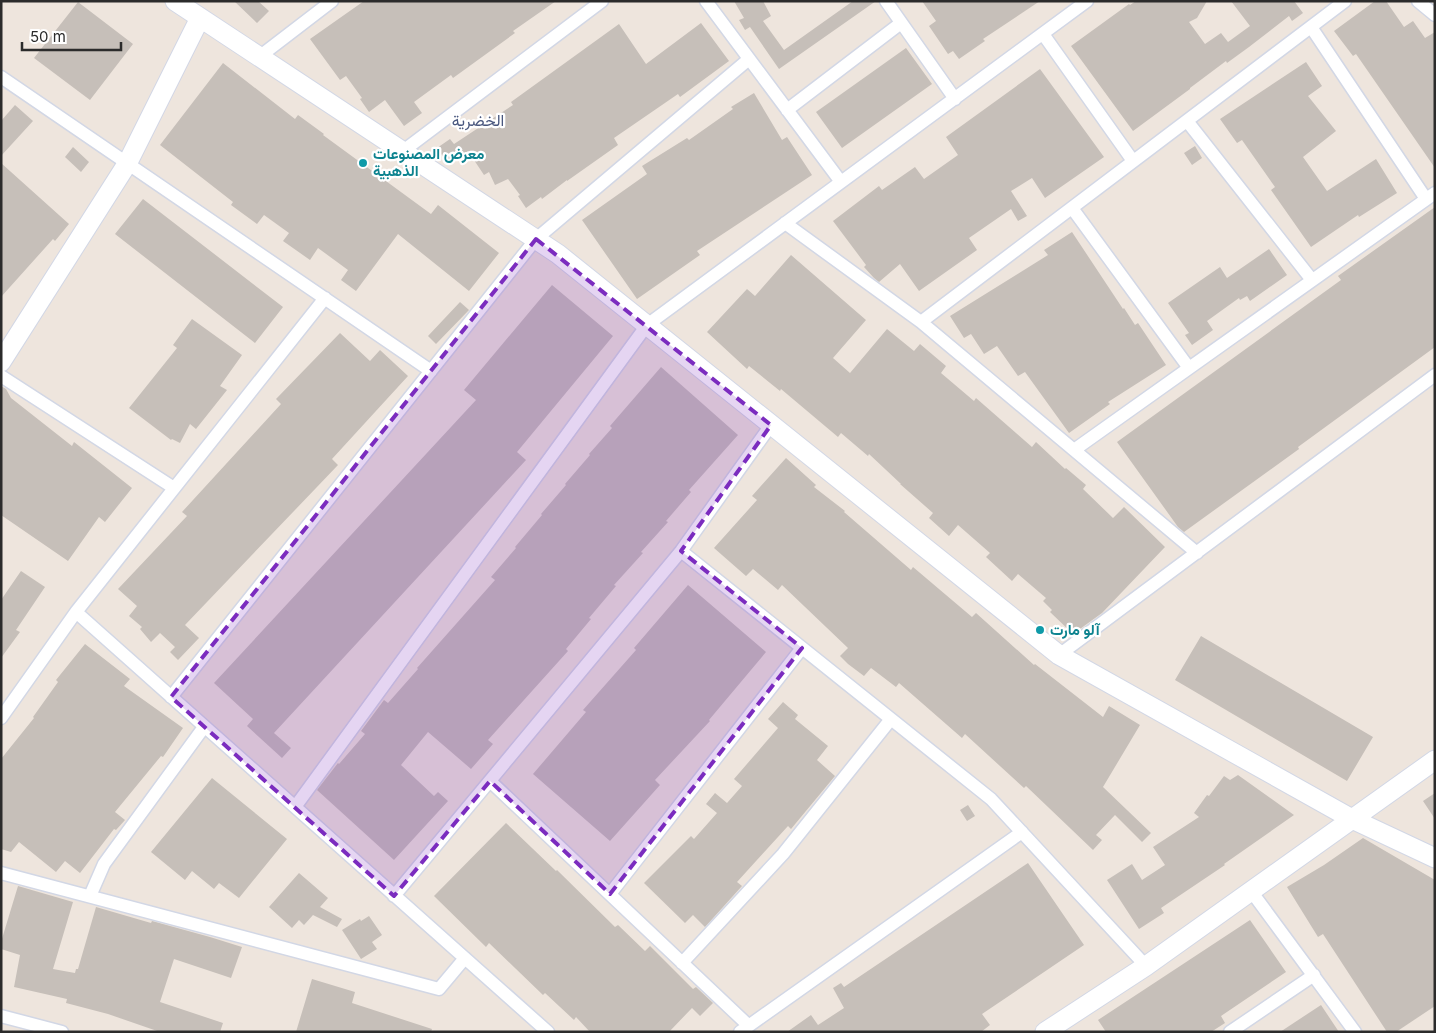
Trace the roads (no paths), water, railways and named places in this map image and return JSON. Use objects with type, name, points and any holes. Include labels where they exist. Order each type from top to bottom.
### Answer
[{"type":"street","points":[[176,1],[558,254],[1059,655],[1352,819],[1435,858]]},
{"type":"street","points":[[260,57],[332,1]]},
{"type":"street","points":[[402,151],[602,1]]},
{"type":"street","points":[[706,1],[841,182]]},
{"type":"street","points":[[886,1],[955,99]]},
{"type":"street","points":[[295,807],[647,325],[1087,1]]},
{"type":"street","points":[[921,322],[1344,1]]},
{"type":"street","points":[[1418,1],[1435,15]]},
{"type":"street","points":[[1,362],[128,164],[200,18]]},
{"type":"street","points":[[787,110],[901,23]]},
{"type":"street","points":[[1074,450],[1430,196],[1311,27]]},
{"type":"street","points":[[1043,34],[1133,162]]},
{"type":"street","points":[[171,697],[536,239],[749,59]]},
{"type":"street","points":[[1,78],[431,371]]},
{"type":"street","points":[[1186,121],[1312,280]]},
{"type":"street","points":[[1072,208],[1189,368]]},
{"type":"street","points":[[785,223],[921,322],[1196,553]]},
{"type":"street","points":[[1,718],[76,612],[325,298]]},
{"type":"street","points":[[1059,655],[1435,375]]},
{"type":"street","points":[[1,376],[174,488]]},
{"type":"street","points":[[394,896],[681,551],[771,424]]},
{"type":"street","points":[[681,551],[991,799],[1146,966]]},
{"type":"street","points":[[76,612],[548,1032]]},
{"type":"street","points":[[610,894],[802,648]]},
{"type":"street","points":[[682,963],[783,854],[891,719]]},
{"type":"street","points":[[90,896],[104,864],[204,726]]},
{"type":"street","points":[[1045,1032],[1146,966],[1435,760]]},
{"type":"street","points":[[490,780],[682,963],[745,1029],[1022,832]]},
{"type":"street","points":[[1,873],[439,989],[465,958]]},
{"type":"street","points":[[1251,891],[1355,1032]]},
{"type":"street","points":[[1230,1032],[1314,975]]},
{"type":"street","points":[[1,1016],[62,1032]]},
{"type":"place","name":"معرض المصنوعات الذهبية","points":[[363,163]]},
{"type":"place","name":"آلو مارت","points":[[1040,630]]},
{"type":"district","name":"الخضرية","points":[[478,120]]}]
